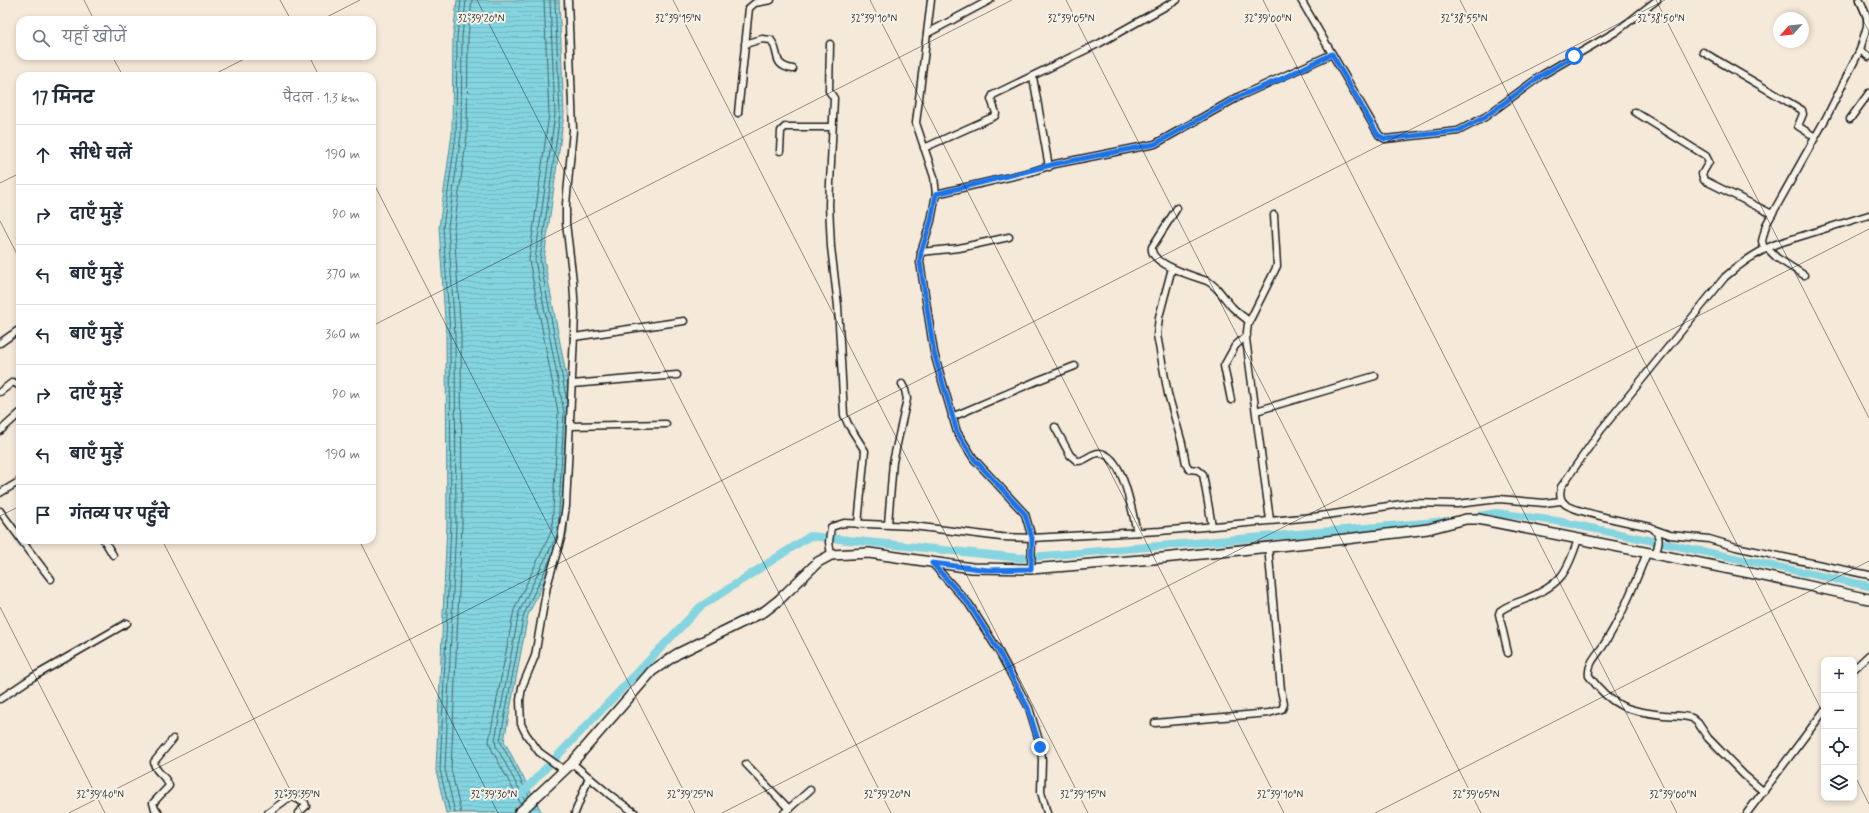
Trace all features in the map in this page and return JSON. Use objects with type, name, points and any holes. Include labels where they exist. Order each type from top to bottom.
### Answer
[{"type":"street","points":[[563,771],[540,752],[526,734],[521,724],[520,700],[522,687],[535,656],[547,586],[564,523],[566,506],[575,299],[566,223],[566,204],[573,130],[568,0]]},
{"type":"street","points":[[738,113],[744,44],[750,6],[755,3],[771,0]]},
{"type":"street","points":[[937,0],[931,2],[916,123],[934,177],[936,194],[931,221],[921,252],[921,273],[934,353],[957,432],[974,459],[1025,514],[1032,538],[1031,565]]},
{"type":"street","points":[[928,34],[990,0]]},
{"type":"street","points":[[924,148],[993,118],[996,113],[992,100],[993,95],[1100,43],[1177,0]]},
{"type":"street","points":[[1301,0],[1378,135],[1382,138],[1452,133],[1485,117],[1542,75],[1617,31],[1656,0]]},
{"type":"street","points":[[1804,275],[1777,258],[1764,246],[1763,233],[1860,50],[1867,26],[1868,16],[1860,0]]},
{"type":"street","points":[[744,44],[762,39],[771,40],[779,62],[785,68],[793,69]]},
{"type":"street","points":[[830,44],[829,91],[834,98],[830,219],[838,306],[844,415],[848,424],[866,451],[858,524]]},
{"type":"street","points":[[1860,50],[1869,57]]},
{"type":"street","points":[[1703,52],[1802,110],[1803,114],[1798,126],[1815,137]]},
{"type":"street","points":[[936,194],[1049,166],[1155,144],[1240,96],[1283,78],[1332,54]]},
{"type":"street","points":[[1033,76],[1049,166]]},
{"type":"street","points":[[1850,119],[1869,93]]},
{"type":"street","points":[[1635,112],[1706,156],[1708,162],[1702,174],[1704,180],[1772,214]]},
{"type":"street","points":[[780,151],[781,131],[785,127],[832,127]]},
{"type":"street","points":[[1177,208],[1151,250],[1164,264],[1213,285],[1233,308],[1250,322]]},
{"type":"street","points":[[1270,520],[1246,335],[1250,322],[1277,266],[1274,215]]},
{"type":"street","points":[[1561,501],[1561,487],[1606,424],[1725,277],[1738,265],[1764,246],[1869,215]]},
{"type":"street","points":[[921,252],[959,248],[1009,237]]},
{"type":"street","points":[[1172,268],[1159,317],[1157,335],[1159,349],[1168,394],[1182,443],[1186,464],[1189,469],[1198,470],[1203,474],[1212,526]]},
{"type":"street","points":[[574,337],[684,320]]},
{"type":"street","points":[[0,343],[16,332]]},
{"type":"street","points":[[1231,400],[1224,366],[1234,346],[1246,335]]},
{"type":"street","points":[[952,417],[1075,366]]},
{"type":"street","points":[[572,384],[677,375]]},
{"type":"street","points":[[1256,411],[1375,376]]},
{"type":"street","points":[[0,392],[13,382],[16,384]]},
{"type":"street","points":[[888,524],[893,462],[906,399],[906,390],[902,384]]},
{"type":"street","points":[[0,430],[16,416]]},
{"type":"street","points":[[570,426],[666,424]]},
{"type":"street","points":[[1055,427],[1070,455],[1077,461],[1084,461],[1100,453],[1106,456],[1118,468],[1123,478],[1137,532]]},
{"type":"street","points":[[0,493],[16,484]]},
{"type":"street","points":[[830,555],[830,530],[831,527],[837,524],[888,524],[1001,537],[1032,538],[1137,532],[1313,517],[1409,503],[1457,504],[1499,499],[1544,502],[1561,501],[1571,507],[1651,527],[1677,536],[1709,539],[1736,547],[1869,575]]},
{"type":"street","points":[[0,511],[16,533]]},
{"type":"street","points":[[519,813],[572,763],[641,682],[663,662],[765,611],[779,600],[818,562],[830,555],[869,553],[988,570],[1031,565],[1153,559],[1422,530],[1466,519],[1478,519],[1869,599]]},
{"type":"street","points":[[1656,530],[1659,537],[1658,546],[1651,554],[1617,624],[1589,665],[1589,676],[1612,701],[1624,709],[1634,712],[1692,718],[1698,723],[1708,738],[1744,775],[1764,792]]},
{"type":"street","points":[[1508,653],[1499,614],[1500,611],[1546,591],[1556,584],[1568,565],[1578,539]]},
{"type":"street","points":[[25,544],[52,579]]},
{"type":"street","points":[[106,544],[113,555]]},
{"type":"street","points":[[1155,722],[1269,714],[1282,709],[1284,704],[1268,546]]},
{"type":"street","points":[[932,563],[969,604],[1008,668],[1028,708],[1040,747],[1040,792],[1047,813]]},
{"type":"street","points":[[0,699],[33,677],[127,623]]},
{"type":"street","points":[[1857,665],[1869,655]]},
{"type":"street","points":[[1747,813],[1821,715]]},
{"type":"street","points":[[159,813],[155,809],[153,803],[169,786],[166,779],[155,768],[154,762],[173,739]]},
{"type":"street","points":[[572,763],[635,813]]},
{"type":"street","points":[[746,764],[787,811],[810,790]]},
{"type":"street","points":[[575,813],[589,777]]},
{"type":"street","points":[[268,813],[287,799],[293,797],[305,803],[306,806],[298,813]]},
{"type":"water","points":[[457,0],[559,0],[564,114],[544,259],[573,411],[567,534],[528,615],[504,741],[542,813],[446,813],[436,770],[447,524],[446,335],[439,227],[452,134],[453,36]]},
{"type":"waterway","points":[[1473,517],[1496,513],[1557,521],[1869,586]]},
{"type":"waterway","points":[[521,794],[700,607],[810,536],[1020,558],[1448,521]]},
{"type":"route","points":[[1040,747],[1028,708],[998,650],[969,604],[932,563],[988,570],[1031,569],[1032,538],[1030,526],[1025,514],[974,459],[957,432],[937,365],[924,295],[920,262],[921,252],[931,221],[936,194],[990,180],[1031,172],[1055,164],[1155,144],[1205,114],[1240,96],[1283,78],[1332,54],[1378,135],[1385,139],[1452,133],[1458,131],[1485,117],[1542,75],[1574,56]]}]
